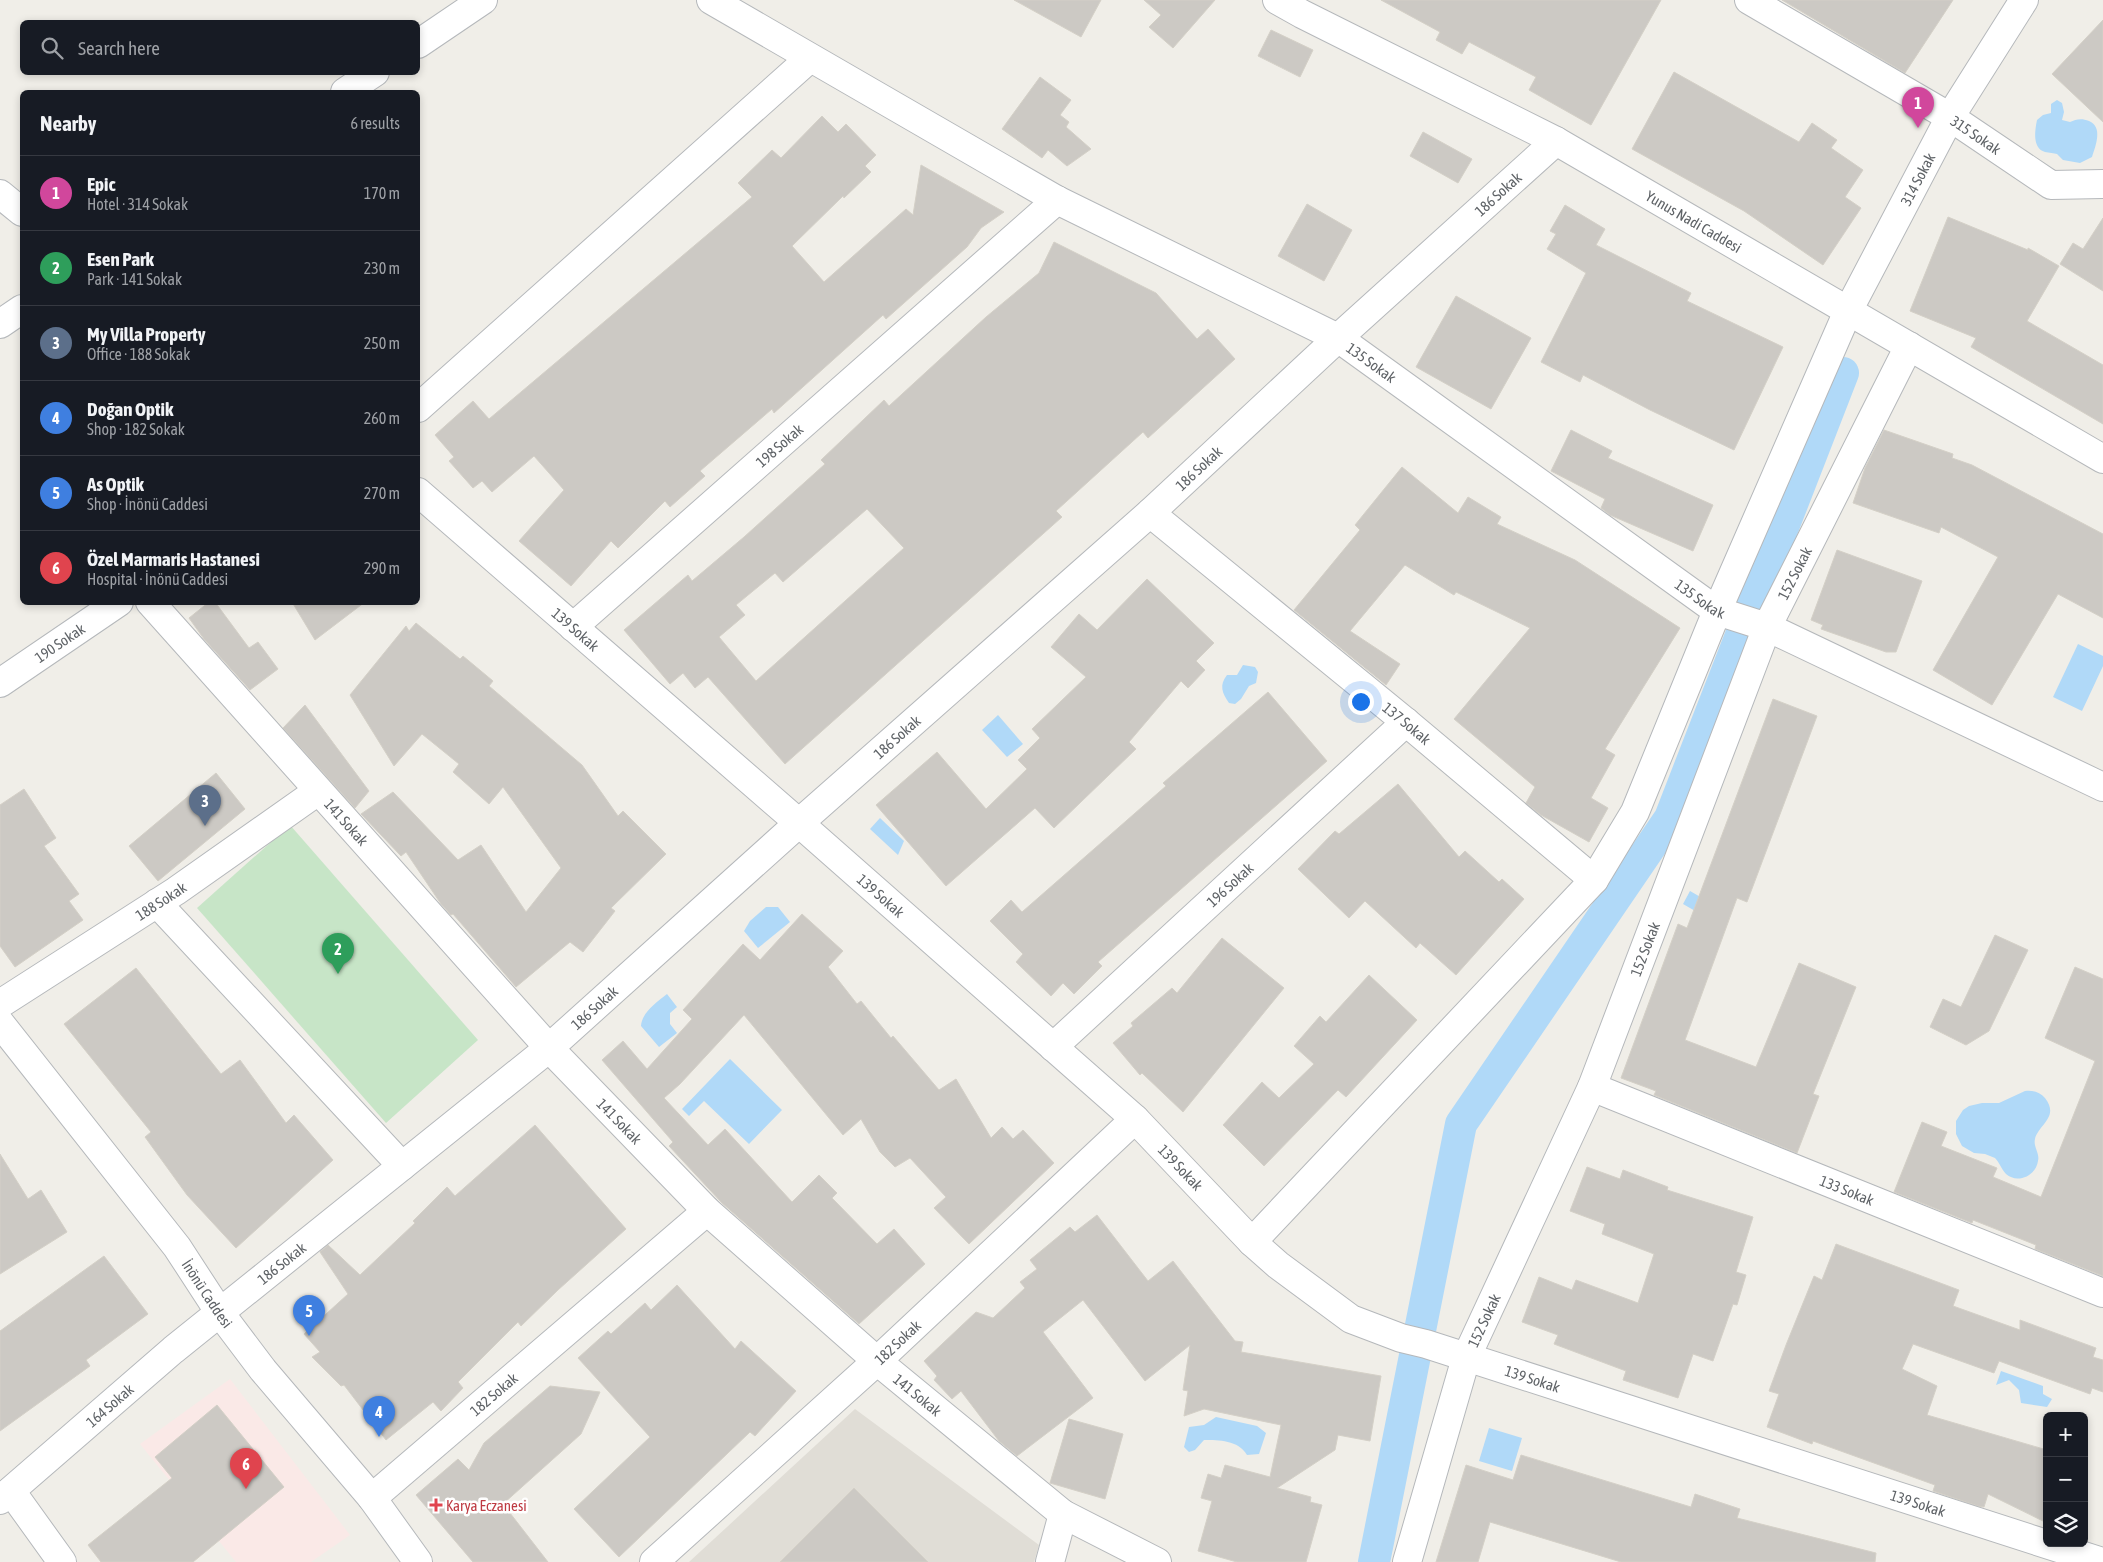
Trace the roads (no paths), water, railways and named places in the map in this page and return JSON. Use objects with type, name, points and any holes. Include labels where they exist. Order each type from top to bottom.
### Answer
[{"type":"street","points":[[420,43],[483,0]]},
{"type":"street","name":"135 Sokak","points":[[711,0],[1057,200],[1338,338],[1744,620],[2103,787]]},
{"type":"street","name":"Yunus Nadi Caddesi","points":[[1277,0],[1307,7],[1556,141],[2103,459]]},
{"type":"street","name":"315 Sokak","points":[[1749,0],[1950,117],[2051,185],[2103,184]]},
{"type":"street","name":"314 Sokak","points":[[1848,311],[1950,117],[2024,0]]},
{"type":"street","points":[[420,406],[810,58]]},
{"type":"street","points":[[349,90],[371,75]]},
{"type":"street","name":"186 Sokak","points":[[220,1313],[549,1048],[798,823],[1150,513],[1338,338],[1556,141]]},
{"type":"street","points":[[0,194],[20,210]]},
{"type":"street","name":"198 Sokak","points":[[573,627],[986,265],[1057,200]]},
{"type":"street","points":[[0,324],[20,310]]},
{"type":"street","name":"152 Sokak","points":[[1407,1562],[1466,1358],[1592,1087],[1744,620],[1848,311]]},
{"type":"street","name":"152 Sokak","points":[[1252,1242],[1594,880],[1635,812],[1744,620],[1909,346]]},
{"type":"street","name":"139 Sokak","points":[[420,494],[1135,1119],[1252,1242],[1278,1265],[1351,1319],[1466,1358],[2102,1562]]},
{"type":"street","name":"137 Sokak","points":[[1150,513],[1406,722],[1594,880]]},
{"type":"street","name":"190 Sokak","points":[[0,683],[115,605]]},
{"type":"street","name":"141 Sokak","points":[[153,605],[549,1048],[707,1211],[877,1361],[1063,1514],[1157,1562]]},
{"type":"street","name":"196 Sokak","points":[[1053,1047],[1406,722]]},
{"type":"street","name":"188 Sokak","points":[[0,1004],[157,903],[318,790]]},
{"type":"street","points":[[157,903],[402,1166]]},
{"type":"street","name":"İnönü Caddesi","points":[[0,1023],[177,1247],[220,1313],[263,1370],[372,1498],[418,1562]]},
{"type":"street","name":"133 Sokak","points":[[1592,1087],[2103,1293]]},
{"type":"street","name":"182 Sokak","points":[[654,1562],[877,1361],[1135,1119]]},
{"type":"street","name":"182 Sokak","points":[[372,1498],[707,1211]]},
{"type":"street","name":"164 Sokak","points":[[6,1496],[173,1350],[220,1313]]},
{"type":"street","points":[[6,1496],[62,1562]]},
{"type":"street","points":[[1050,1562],[1063,1514]]},
{"type":"water","points":[[2057,100],[2062,103],[2064,112],[2062,120],[2070,122],[2084,119],[2096,127],[2097,137],[2092,157],[2080,163],[2063,160],[2057,154],[2045,152],[2036,143],[2037,120],[2043,115],[2051,113],[2051,104]]},
{"type":"water","points":[[2078,644],[2103,656],[2103,666],[2082,711],[2053,697]]},
{"type":"water","points":[[1243,665],[1255,667],[1258,672],[1256,683],[1249,686],[1241,699],[1235,704],[1229,703],[1223,692],[1223,682],[1227,675],[1237,675]]},
{"type":"water","points":[[998,715],[1023,744],[1007,757],[982,730]]},
{"type":"water","points":[[880,818],[904,841],[898,855],[870,829]]},
{"type":"water","points":[[1690,891],[1730,914],[1723,927],[1683,904]]},
{"type":"water","points":[[766,907],[778,907],[790,922],[758,948],[744,931],[750,921]]},
{"type":"water","points":[[667,994],[677,1007],[670,1013],[670,1024],[677,1033],[659,1047],[641,1026],[647,1012]]},
{"type":"water","points":[[730,1059],[782,1110],[749,1144],[704,1101],[689,1116],[682,1109]]},
{"type":"water","points":[[2025,1091],[2034,1091],[2041,1094],[2049,1105],[2050,1110],[2047,1120],[2035,1139],[2038,1158],[2037,1166],[2034,1171],[2025,1177],[2015,1178],[2006,1174],[1995,1158],[1985,1154],[1974,1153],[1962,1146],[1956,1134],[1956,1121],[1963,1110],[1969,1106],[1982,1103],[1999,1103]]},
{"type":"water","points":[[2001,1371],[2043,1386],[2043,1394],[2052,1399],[2047,1407],[2021,1403],[2019,1390],[2009,1380],[1996,1385]]},
{"type":"water","points":[[1216,1417],[1257,1426],[1266,1433],[1259,1454],[1247,1455],[1239,1446],[1228,1442],[1210,1440],[1204,1440],[1195,1450],[1189,1452],[1184,1447],[1189,1427],[1204,1425]]},
{"type":"water","points":[[1489,1428],[1522,1438],[1512,1471],[1479,1461]]},
{"type":"waterway","points":[[1374,1562],[1461,1124],[1670,818],[1843,373]]},
{"type":"place","name":"Epic","points":[[1918,128]]},
{"type":"place","name":"My Villa Property","points":[[205,826]]},
{"type":"place","name":"Esen Park","points":[[338,974]]},
{"type":"place","name":"As Optik","points":[[309,1336]]},
{"type":"place","name":"Doğan Optik","points":[[379,1437]]},
{"type":"place","name":"Özel Marmaris Hastanesi","points":[[246,1489]]},
{"type":"place","name":"Karya Eczanesi","points":[[436,1505]]}]
